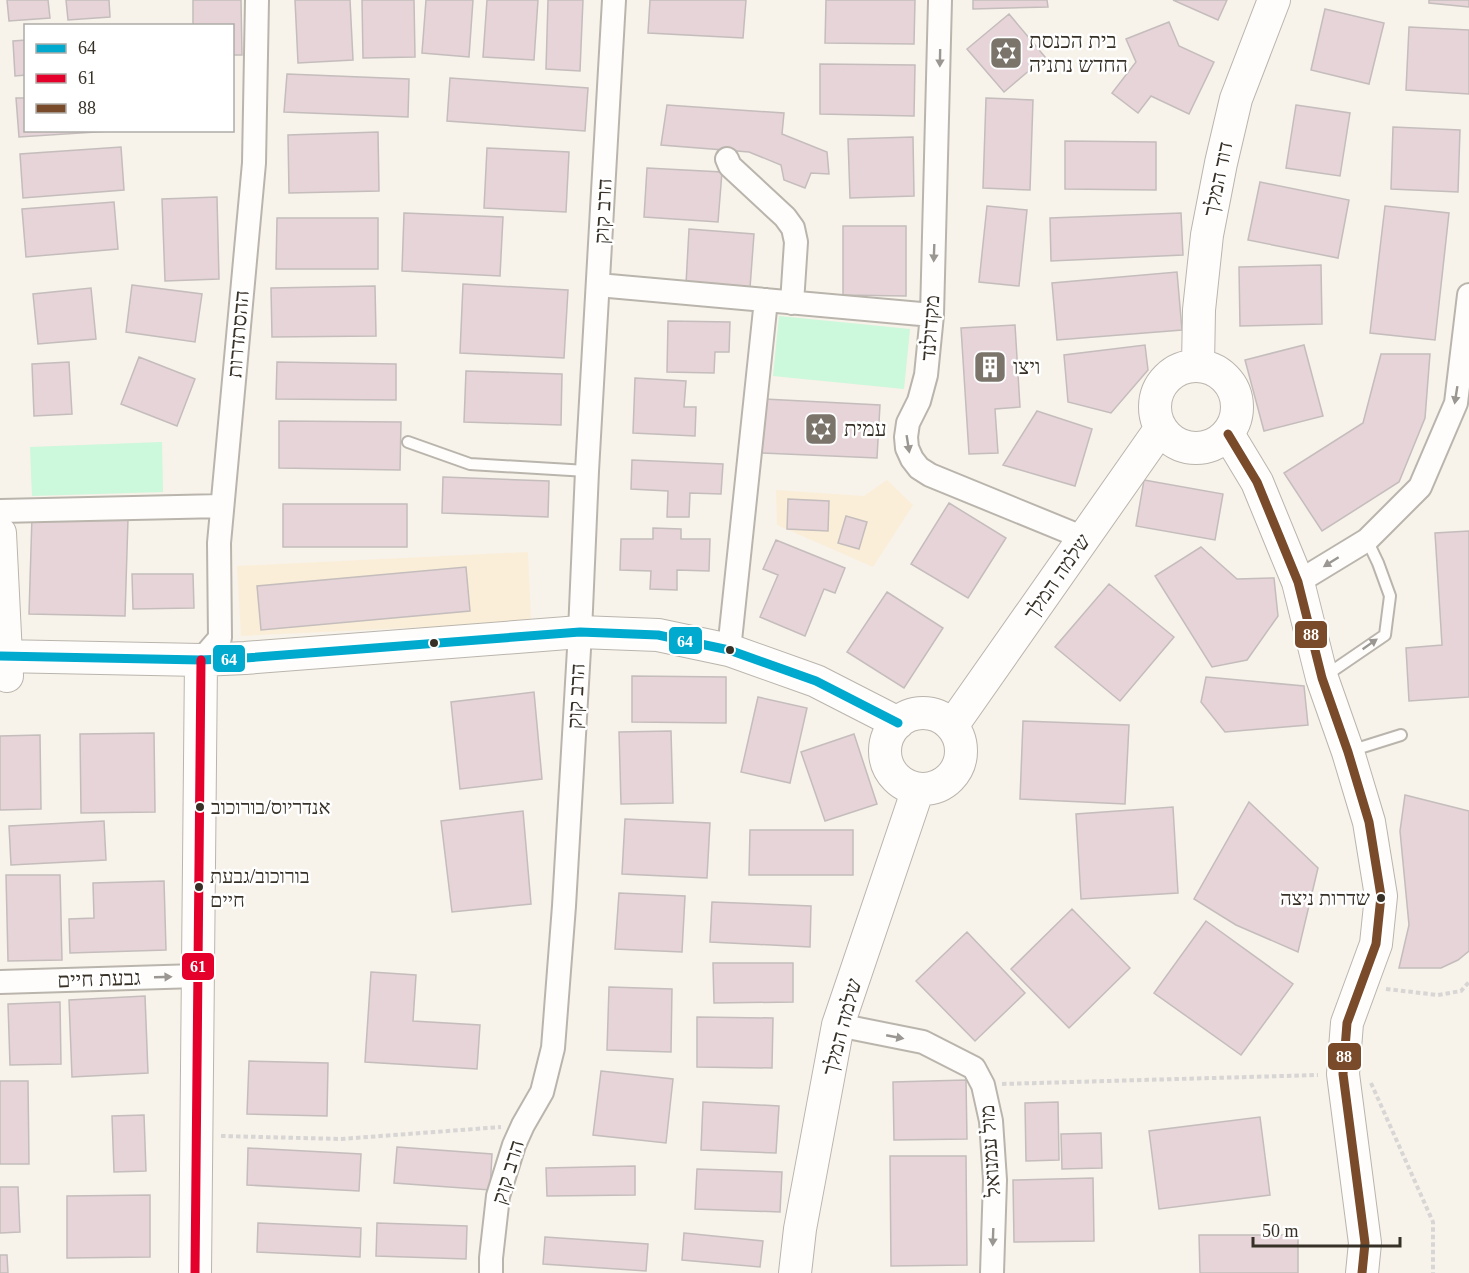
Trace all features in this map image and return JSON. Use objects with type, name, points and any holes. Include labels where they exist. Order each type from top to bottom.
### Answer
[{"type":"street","name":"ההסתדרות","points":[[201,660],[220,638],[219,543],[254,163],[257,0]]},
{"type":"street","name":"הרב קוק","points":[[491,1273],[498,1196],[514,1145],[542,1092],[553,1048],[580,632],[614,0]]},
{"type":"street","name":"מקדולנד","points":[[940,0],[932,315],[926,375],[919,401],[908,423],[907,448],[912,459],[930,476],[1084,538]]},
{"type":"street","name":"דוד המלך","points":[[1198,365],[1199,310],[1207,235],[1221,164],[1236,99],[1274,0]]},
{"type":"street","points":[[727,159],[730,166],[785,217],[793,228],[796,242],[792,303]]},
{"type":"street","points":[[598,285],[932,315]]},
{"type":"street","points":[[1298,582],[1367,540],[1420,487],[1456,402],[1469,295]]},
{"type":"street","points":[[729,650],[766,300]]},
{"type":"street","points":[[1198,365],[1220,372],[1230,382],[1236,395],[1238,408],[1235,422],[1228,434],[1212,445],[1193,448],[1180,445],[1169,438],[1161,428],[1156,416],[1155,402],[1160,388],[1168,377],[1180,369],[1198,365]]},
{"type":"street","name":"שלמה המלך","points":[[952,726],[1161,428]]},
{"type":"street","points":[[1228,434],[1257,482],[1298,582],[1322,678],[1369,822],[1381,896],[1376,944],[1347,1023],[1355,1074],[1365,1243],[1362,1273]]},
{"type":"street","points":[[0,511],[222,506]]},
{"type":"street","points":[[0,533],[3,666],[245,658],[580,632],[658,635],[729,650],[816,681],[898,723]]},
{"type":"street","points":[[200,712],[212,688],[228,671],[245,658]]},
{"type":"street","points":[[195,1273],[201,660]]},
{"type":"street","points":[[920,713],[942,718],[952,726],[960,740],[961,753],[958,767],[951,778],[931,788],[918,789],[903,783],[894,774],[885,754],[890,733],[898,723],[920,713]]},
{"type":"street","name":"שלמה המלך","points":[[795,1273],[800,1229],[838,1025],[918,789]]},
{"type":"street","name":"גבעת חיים","points":[[0,982],[197,976]]},
{"type":"street","name":"מול עמנואל","points":[[838,1025],[923,1042],[974,1068],[983,1085],[991,1121],[995,1180],[992,1273]]},
{"type":"lane","points":[[408,442],[470,464],[587,471]]},
{"type":"lane","points":[[1322,678],[1384,635],[1390,596],[1367,540]]},
{"type":"lane","points":[[1348,752],[1401,735]]},
{"type":"path","points":[[1376,988],[1438,994],[1461,991],[1469,982]]},
{"type":"path","points":[[983,1085],[1355,1074],[1433,1222],[1433,1273]]},
{"type":"path","points":[[196,1137],[340,1139],[523,1125]]},
{"type":"shaded area","points":[[887,480],[913,505],[873,567],[777,525],[776,490],[864,496]]},
{"type":"shaded area","points":[[528,552],[531,622],[241,636],[237,566]]},
{"type":"green space","points":[[779,316],[910,329],[904,389],[773,376]]},
{"type":"green space","points":[[162,442],[163,492],[32,496],[30,447]]},
{"type":"building","points":[[7,0],[48,0],[50,18],[9,21]]},
{"type":"building","points":[[66,0],[109,0],[110,17],[68,20]]},
{"type":"building","points":[[193,0],[241,0],[242,55],[234,55],[234,24],[193,24]]},
{"type":"building","points":[[295,0],[350,0],[353,60],[298,63]]},
{"type":"building","points":[[362,0],[414,0],[415,57],[363,58]]},
{"type":"building","points":[[426,0],[473,0],[469,57],[422,53]]},
{"type":"building","points":[[487,0],[538,0],[534,60],[483,57]]},
{"type":"building","points":[[548,0],[583,0],[580,71],[546,69]]},
{"type":"building","points":[[650,0],[746,0],[743,38],[648,33]]},
{"type":"building","points":[[826,0],[915,0],[914,44],[825,43]]},
{"type":"building","points":[[973,0],[1047,0],[1048,7],[973,9]]},
{"type":"building","points":[[1173,0],[1227,0],[1218,20]]},
{"type":"building","points":[[1429,0],[1469,0],[1469,7],[1429,3]]},
{"type":"building","points":[[1325,9],[1384,23],[1369,84],[1311,70]]},
{"type":"building","name":"בית הכנסת החדש נתניה","points":[[1009,14],[1045,57],[1004,92],[967,49]]},
{"type":"building","points":[[1169,22],[1179,46],[1214,62],[1189,114],[1151,96],[1138,113],[1112,93],[1136,62],[1126,39]]},
{"type":"building","points":[[1409,27],[1469,30],[1469,94],[1406,90]]},
{"type":"building","points":[[24,40],[24,75],[15,76],[13,41]]},
{"type":"building","points":[[820,64],[915,65],[914,116],[820,114]]},
{"type":"building","points":[[287,74],[409,79],[408,117],[284,112]]},
{"type":"building","points":[[450,78],[588,88],[585,131],[447,121]]},
{"type":"building","points":[[16,98],[24,98],[24,132],[96,132],[19,137]]},
{"type":"building","points":[[986,98],[1033,100],[1030,190],[983,188]]},
{"type":"building","points":[[667,105],[784,113],[782,134],[827,152],[829,174],[811,173],[805,188],[784,180],[781,165],[749,152],[661,145]]},
{"type":"building","points":[[1296,105],[1350,113],[1340,176],[1286,168]]},
{"type":"building","points":[[1393,127],[1460,130],[1458,192],[1391,189]]},
{"type":"building","points":[[378,132],[379,191],[289,193],[288,135]]},
{"type":"building","points":[[913,137],[914,196],[850,198],[848,139]]},
{"type":"building","points":[[1065,141],[1156,142],[1156,190],[1065,189]]},
{"type":"building","points":[[121,147],[124,190],[23,198],[20,154]]},
{"type":"building","points":[[487,148],[569,152],[566,212],[484,208]]},
{"type":"building","points":[[647,168],[722,172],[718,222],[644,217]]},
{"type":"building","points":[[1260,182],[1349,200],[1338,258],[1248,240]]},
{"type":"building","points":[[217,197],[219,279],[165,281],[162,199]]},
{"type":"building","points":[[114,202],[118,249],[26,257],[22,209]]},
{"type":"building","points":[[987,206],[1027,210],[1019,286],[979,282]]},
{"type":"building","points":[[1385,206],[1449,213],[1435,340],[1370,333]]},
{"type":"building","points":[[404,213],[503,217],[500,276],[402,271]]},
{"type":"building","points":[[1181,213],[1183,255],[1051,261],[1050,218]]},
{"type":"building","points":[[277,218],[378,218],[378,269],[276,269]]},
{"type":"building","points":[[843,226],[906,226],[906,296],[843,295]]},
{"type":"building","points":[[689,229],[754,234],[750,288],[686,284]]},
{"type":"building","points":[[1321,265],[1322,324],[1240,326],[1239,267]]},
{"type":"building","points":[[1177,272],[1182,330],[1057,340],[1052,283]]},
{"type":"building","points":[[463,284],[568,290],[564,358],[460,353]]},
{"type":"building","points":[[132,285],[202,294],[195,342],[126,332]]},
{"type":"building","points":[[375,286],[376,336],[272,337],[271,288]]},
{"type":"building","points":[[91,288],[96,339],[38,344],[33,294]]},
{"type":"building","points":[[668,321],[730,322],[729,352],[715,352],[714,373],[667,372]]},
{"type":"building","name":"ויצו","points":[[1015,325],[1020,407],[995,409],[998,453],[969,454],[961,328]]},
{"type":"building","points":[[1145,345],[1148,370],[1111,413],[1068,402],[1064,355]]},
{"type":"building","points":[[1304,345],[1323,416],[1264,431],[1245,360]]},
{"type":"building","points":[[1381,354],[1430,354],[1425,418],[1399,482],[1322,531],[1284,473],[1363,423]]},
{"type":"building","points":[[139,357],[195,379],[177,426],[121,404]]},
{"type":"building","points":[[69,362],[72,414],[34,416],[32,364]]},
{"type":"building","points":[[277,362],[396,364],[396,400],[276,399]]},
{"type":"building","points":[[466,371],[562,374],[561,425],[464,422]]},
{"type":"building","points":[[635,378],[686,381],[684,407],[696,407],[695,436],[633,433]]},
{"type":"building","name":"עמית","points":[[764,399],[880,405],[877,458],[761,453]]},
{"type":"building","points":[[1037,411],[1092,429],[1075,486],[1003,465]]},
{"type":"building","points":[[279,421],[401,422],[400,470],[279,468]]},
{"type":"building","points":[[632,460],[723,464],[721,494],[690,493],[689,517],[667,517],[668,491],[631,489]]},
{"type":"building","points":[[443,477],[549,481],[548,517],[442,513]]},
{"type":"building","points":[[1144,480],[1223,494],[1215,540],[1136,526]]},
{"type":"building","points":[[788,499],[829,501],[828,531],[787,529]]},
{"type":"building","points":[[949,503],[1006,538],[968,598],[911,564]]},
{"type":"building","points":[[283,504],[407,504],[407,547],[283,547]]},
{"type":"building","points":[[32,516],[128,519],[125,616],[29,614]]},
{"type":"building","points":[[846,516],[867,522],[859,549],[838,543]]},
{"type":"building","points":[[653,528],[681,529],[681,539],[710,539],[709,571],[677,570],[677,590],[650,589],[651,571],[620,570],[621,539],[653,539]]},
{"type":"building","points":[[1469,531],[1469,697],[1409,701],[1406,648],[1442,645],[1435,533]]},
{"type":"building","points":[[776,540],[845,568],[835,593],[824,589],[805,636],[760,617],[778,575],[763,569]]},
{"type":"building","points":[[1201,547],[1237,579],[1274,578],[1278,616],[1247,660],[1212,667],[1155,576]]},
{"type":"building","points":[[466,567],[470,611],[261,630],[257,586]]},
{"type":"building","points":[[132,574],[193,574],[194,608],[133,609]]},
{"type":"building","points":[[1109,584],[1174,637],[1120,701],[1055,647]]},
{"type":"building","points":[[887,592],[943,628],[904,688],[847,652]]},
{"type":"building","points":[[632,676],[726,677],[726,723],[632,722]]},
{"type":"building","points":[[1206,677],[1304,686],[1308,725],[1225,732],[1201,702]]},
{"type":"building","points":[[534,692],[542,779],[460,789],[451,702]]},
{"type":"building","points":[[758,697],[807,708],[790,783],[741,772]]},
{"type":"building","points":[[1023,721],[1129,725],[1125,804],[1020,799]]},
{"type":"building","points":[[671,731],[673,803],[621,804],[619,732]]},
{"type":"building","points":[[154,733],[155,812],[81,813],[80,734]]},
{"type":"building","points":[[854,734],[877,804],[825,821],[801,752]]},
{"type":"building","points":[[40,735],[41,809],[0,810],[0,736]]},
{"type":"building","points":[[1405,795],[1469,811],[1469,951],[1458,960],[1441,968],[1399,968],[1409,925],[1400,831]]},
{"type":"building","points":[[1249,802],[1318,868],[1298,952],[1236,925],[1194,899]]},
{"type":"building","points":[[1173,807],[1178,893],[1081,899],[1076,814]]},
{"type":"building","points":[[523,811],[531,904],[452,912],[441,821]]},
{"type":"building","points":[[625,819],[710,823],[707,878],[622,874]]},
{"type":"building","points":[[104,821],[106,860],[11,865],[9,826]]},
{"type":"building","points":[[750,830],[853,830],[853,875],[749,875]]},
{"type":"building","points":[[6,875],[60,875],[62,960],[8,961]]},
{"type":"building","points":[[164,881],[166,950],[70,953],[69,919],[94,918],[93,883]]},
{"type":"building","points":[[619,893],[685,896],[682,952],[615,949]]},
{"type":"building","points":[[712,902],[811,906],[810,947],[710,942]]},
{"type":"building","points":[[1072,909],[1130,968],[1069,1028],[1011,969]]},
{"type":"building","points":[[1206,921],[1293,984],[1241,1055],[1154,993]]},
{"type":"building","points":[[967,932],[1025,993],[975,1041],[916,981]]},
{"type":"building","points":[[713,963],[793,963],[793,1002],[714,1003]]},
{"type":"building","points":[[371,972],[416,975],[413,1021],[480,1025],[477,1069],[365,1062]]},
{"type":"building","points":[[609,987],[672,989],[671,1052],[607,1050]]},
{"type":"building","points":[[145,996],[148,1073],[72,1077],[69,1000]]},
{"type":"building","points":[[60,1002],[61,1064],[10,1065],[8,1004]]},
{"type":"building","points":[[697,1017],[773,1018],[772,1068],[697,1067]]},
{"type":"building","points":[[249,1061],[328,1063],[327,1116],[247,1114]]},
{"type":"building","points":[[601,1071],[673,1079],[666,1143],[593,1135]]},
{"type":"building","points":[[966,1080],[967,1139],[894,1140],[893,1082]]},
{"type":"building","points":[[0,1081],[28,1081],[29,1164],[0,1164]]},
{"type":"building","points":[[703,1102],[779,1106],[776,1153],[701,1150]]},
{"type":"building","points":[[1058,1102],[1059,1160],[1026,1161],[1025,1103]]},
{"type":"building","points":[[144,1115],[146,1171],[114,1172],[112,1116]]},
{"type":"building","points":[[1260,1117],[1270,1195],[1159,1209],[1149,1131]]},
{"type":"building","points":[[1101,1133],[1102,1168],[1062,1169],[1061,1134]]},
{"type":"building","points":[[397,1147],[492,1154],[490,1190],[394,1183]]},
{"type":"building","points":[[248,1148],[361,1154],[359,1191],[247,1185]]},
{"type":"building","points":[[890,1156],[966,1156],[967,1265],[891,1266]]},
{"type":"building","points":[[635,1166],[635,1195],[547,1196],[546,1168]]},
{"type":"building","points":[[697,1169],[782,1172],[780,1212],[695,1209]]},
{"type":"building","points":[[1093,1178],[1094,1241],[1014,1242],[1013,1180]]},
{"type":"building","points":[[0,1187],[18,1187],[20,1232],[0,1233]]},
{"type":"building","points":[[150,1195],[150,1257],[67,1258],[67,1196]]},
{"type":"building","points":[[258,1223],[361,1228],[360,1257],[257,1252]]},
{"type":"building","points":[[377,1223],[467,1226],[466,1259],[376,1256]]},
{"type":"building","points":[[684,1233],[763,1241],[760,1267],[682,1260]]},
{"type":"building","points":[[1199,1235],[1298,1235],[1298,1273],[1200,1273]]},
{"type":"building","points":[[545,1237],[648,1244],[646,1271],[543,1264]]},
{"type":"building","points":[[0,1255],[7,1255],[8,1273],[0,1273]]},
{"type":"transit line","name":"88","points":[[1228,434],[1257,482],[1298,582],[1322,678],[1369,822],[1381,896],[1376,944],[1347,1023],[1343,1074],[1365,1243],[1362,1273]]},
{"type":"transit line","name":"64","points":[[0,656],[201,660],[580,632],[658,635],[729,650],[816,681],[898,723]]},
{"type":"transit line","name":"61","points":[[195,1273],[201,660]]},
{"type":"place","name":"בית הכנסת החדש נתניה","points":[[1006,53]]},
{"type":"place","name":"ויצו","points":[[990,367]]},
{"type":"place","name":"עמית","points":[[821,429]]},
{"type":"place","name":"אנדריוס/בורוכוב","points":[[200,807]]},
{"type":"place","name":"בורוכוב/גבעת חיים","points":[[199,887]]},
{"type":"place","name":"שדרות ניצה","points":[[1381,898]]}]
